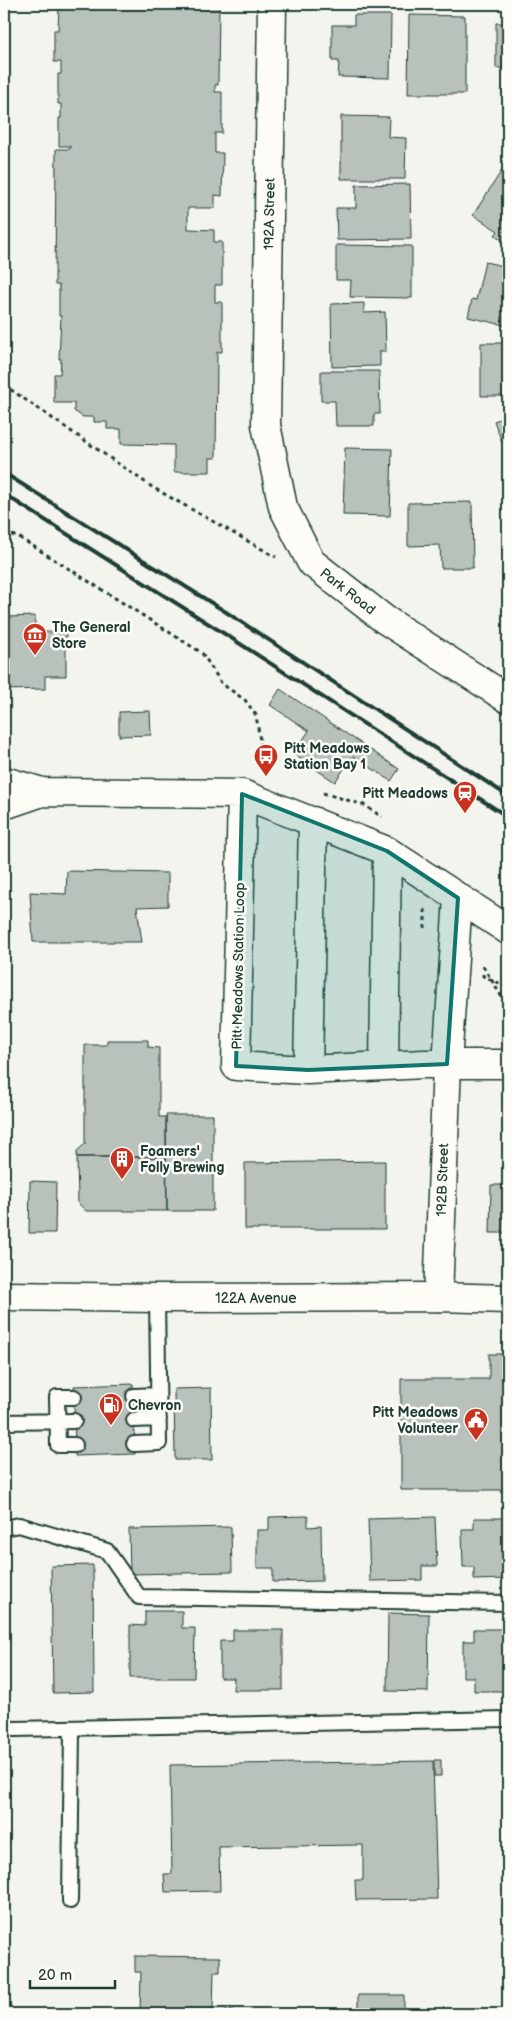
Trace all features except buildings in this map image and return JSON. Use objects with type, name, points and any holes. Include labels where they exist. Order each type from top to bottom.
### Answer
[{"type":"street","name":"192A Street","points":[[266,425],[272,4]]},
{"type":"street","name":"Park Road","points":[[266,425],[283,508],[311,562],[384,620],[508,698]]},
{"type":"street","points":[[4,782],[42,792],[242,794],[387,851],[508,930]]},
{"type":"street","points":[[4,805],[42,792]]},
{"type":"street","name":"Pitt Meadows Station Loop","points":[[242,794],[236,1066],[308,1070],[384,1065],[508,1064]]},
{"type":"street","points":[[308,1070],[313,821]]},
{"type":"street","points":[[384,1065],[387,851]]},
{"type":"street","points":[[447,1064],[458,898]]},
{"type":"street","name":"192B Street","points":[[438,1297],[447,1064]]},
{"type":"street","name":"122A Avenue","points":[[4,1296],[508,1298]]},
{"type":"lane","points":[[134,1444],[159,1443],[157,1298]]},
{"type":"lane","points":[[134,1396],[158,1395]]},
{"type":"lane","points":[[74,1397],[58,1397],[58,1445],[75,1445]]},
{"type":"lane","points":[[134,1420],[159,1420]]},
{"type":"lane","points":[[4,1422],[74,1421]]},
{"type":"lane","points":[[4,1528],[19,1525],[107,1551],[138,1597],[508,1603]]},
{"type":"lane","points":[[4,1728],[508,1720]]},
{"type":"lane","points":[[70,1901],[72,1728]]},
{"type":"path","points":[[4,385],[152,487],[282,560],[311,562]]},
{"type":"path","points":[[4,534],[17,536],[202,654],[222,684],[245,700],[256,715],[266,777]]},
{"type":"path","points":[[319,792],[364,805],[386,820]]},
{"type":"path","points":[[483,958],[483,976],[508,987]]},
{"type":"highlighted area","points":[[242,794],[387,851],[458,898],[447,1064],[308,1070],[236,1066]]},
{"type":"railway","points":[[4,473],[226,612],[508,796]]},
{"type":"railway","points":[[4,494],[508,817]]},
{"type":"place","name":"The General Store","points":[[35,656]]},
{"type":"place","name":"Pitt Meadows Station Bay 1","points":[[266,777]]},
{"type":"place","name":"Pitt Meadows","points":[[465,814]]},
{"type":"place","name":"Foamers' Folly Brewing","points":[[122,1180]]},
{"type":"place","name":"Chevron","points":[[111,1426]]},
{"type":"place","name":"Pitt Meadows Volunteer","points":[[476,1441]]}]
